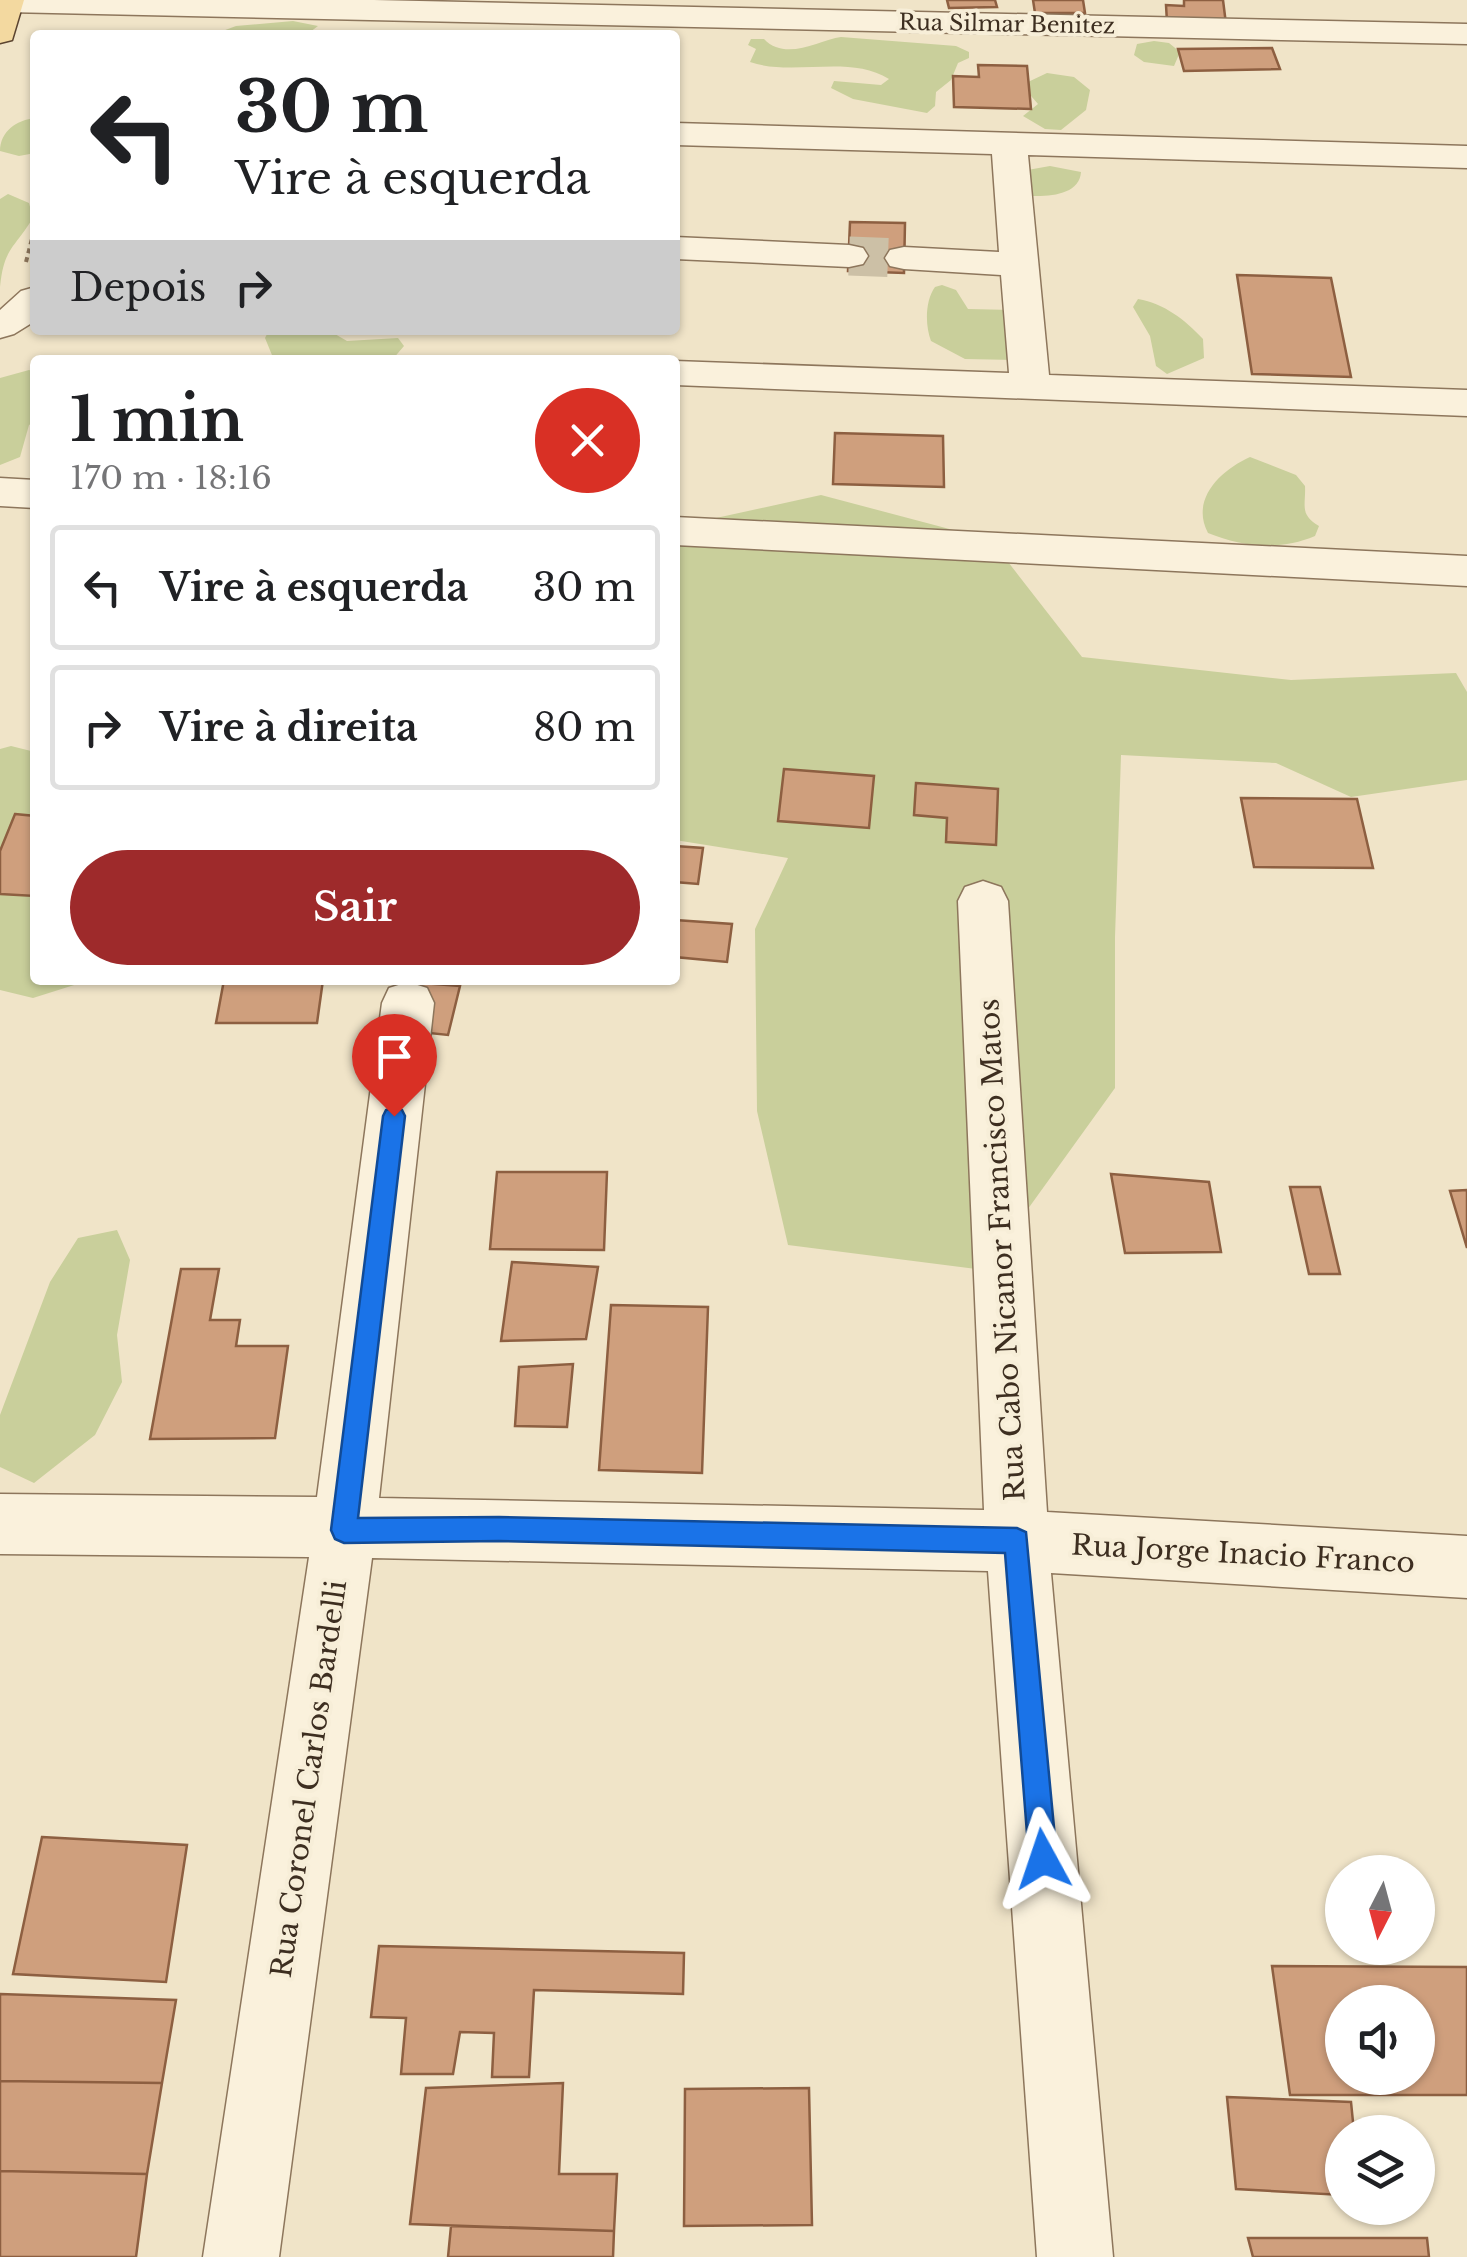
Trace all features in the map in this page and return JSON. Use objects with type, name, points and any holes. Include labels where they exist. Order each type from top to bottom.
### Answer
[{"type":"street","name":"Rua Silmar Benitez","points":[[3,17],[1467,34]]},
{"type":"street","points":[[3,17],[30,33]]},
{"type":"street","points":[[680,134],[1467,157]]},
{"type":"street","points":[[1009,143],[1030,387]]},
{"type":"street","points":[[680,248],[848,256]]},
{"type":"street","points":[[904,258],[1020,265]]},
{"type":"street","points":[[0,326],[30,303]]},
{"type":"street","points":[[680,374],[1467,403]]},
{"type":"street","points":[[0,492],[30,494]]},
{"type":"street","points":[[680,532],[1467,571]]},
{"type":"street","name":"Rua Cabo Nicanor Francisco Matos","points":[[983,900],[1017,1541],[1075,2257]]},
{"type":"street","name":"Rua Coronel Carlos Bardelli","points":[[242,2257],[344,1530],[408,1004]]},
{"type":"street","name":"Rua Jorge Inacio Franco","points":[[0,1524],[499,1529],[1017,1541],[1467,1567]]},
{"type":"green space","points":[[293,21],[318,26],[313,30],[225,30]]},
{"type":"green space","points":[[841,37],[956,46],[969,52],[969,58],[958,63],[951,80],[936,92],[935,106],[927,113],[853,99],[831,88],[834,81],[881,85],[889,79],[873,72],[750,62],[756,49],[748,45],[751,39],[764,39],[773,46],[792,49]]},
{"type":"green space","points":[[1169,43],[1180,52],[1174,66],[1144,62],[1134,55],[1137,44]]},
{"type":"green space","points":[[1047,73],[1074,77],[1090,90],[1086,110],[1061,130],[1045,129],[1023,116],[1038,104],[1025,89],[1028,82]]},
{"type":"green space","points":[[30,119],[30,154],[19,156],[0,151],[3,138],[22,121]]},
{"type":"green space","points":[[1050,166],[1081,172],[1078,181],[1072,188],[1053,195],[1010,194],[1022,171]]},
{"type":"green space","points":[[8,194],[29,203],[30,222],[7,256],[0,287],[0,199]]},
{"type":"green space","points":[[935,287],[956,290],[968,309],[1013,310],[1016,360],[965,359],[931,341],[928,306]]},
{"type":"green space","points":[[1138,299],[1174,313],[1189,325],[1203,339],[1204,358],[1167,374],[1156,366],[1150,336],[1133,307]]},
{"type":"green space","points":[[265,338],[398,338],[404,346],[396,355],[272,355]]},
{"type":"green space","points":[[30,370],[30,424],[20,457],[0,465],[0,378]]},
{"type":"green space","points":[[1250,457],[1296,475],[1305,486],[1306,513],[1319,526],[1315,536],[1288,544],[1262,545],[1208,533],[1203,509],[1211,487]]},
{"type":"green space","points":[[821,495],[991,540],[1082,657],[1291,680],[1456,673],[1467,692],[1467,780],[1351,797],[1276,763],[1121,755],[1115,1088],[984,1270],[788,1245],[757,1111],[755,929],[788,858],[680,841],[680,526]]},
{"type":"green space","points":[[11,746],[30,751],[30,985],[74,985],[33,998],[0,990],[0,749]]},
{"type":"green space","points":[[117,1230],[130,1260],[117,1335],[122,1382],[95,1435],[34,1483],[0,1467],[0,1415],[50,1282],[78,1238]]},
{"type":"building","points":[[947,0],[995,0],[997,7],[949,8]]},
{"type":"building","points":[[1033,0],[1083,0],[1085,13],[1035,13]]},
{"type":"building","points":[[1184,0],[1223,0],[1226,24],[1167,22],[1166,5],[1184,6]]},
{"type":"building","points":[[1272,48],[1280,69],[1184,71],[1178,49]]},
{"type":"building","points":[[978,65],[1027,66],[1031,109],[954,107],[953,76],[979,77]]},
{"type":"building","points":[[850,222],[905,223],[904,273],[848,271]]},
{"type":"building","points":[[1237,275],[1331,278],[1351,377],[1252,374]]},
{"type":"building","points":[[835,433],[943,436],[944,487],[833,484]]},
{"type":"building","points":[[784,769],[874,776],[869,828],[778,821]]},
{"type":"building","points":[[916,783],[998,789],[996,845],[946,842],[947,818],[914,815]]},
{"type":"building","points":[[1241,798],[1357,799],[1373,868],[1254,867]]},
{"type":"building","points":[[15,814],[30,816],[30,896],[0,894],[0,851]]},
{"type":"building","points":[[680,846],[703,848],[698,884],[680,882]]},
{"type":"building","points":[[680,920],[732,924],[727,962],[680,957]]},
{"type":"building","points":[[223,985],[322,985],[317,1023],[216,1023]]},
{"type":"building","points":[[422,985],[460,986],[448,1035],[410,1031]]},
{"type":"building","points":[[497,1172],[607,1172],[604,1250],[490,1249]]},
{"type":"building","points":[[1111,1174],[1209,1182],[1221,1252],[1125,1253]]},
{"type":"building","points":[[1290,1187],[1320,1187],[1340,1274],[1309,1274]]},
{"type":"building","points":[[1467,1190],[1467,1248],[1450,1191]]},
{"type":"building","points":[[512,1262],[598,1267],[586,1339],[501,1341]]},
{"type":"building","points":[[181,1269],[219,1269],[210,1320],[240,1320],[236,1346],[288,1346],[275,1438],[150,1439]]},
{"type":"building","points":[[611,1305],[708,1307],[702,1473],[599,1470]]},
{"type":"building","points":[[573,1364],[567,1427],[515,1426],[519,1367]]},
{"type":"building","points":[[42,1837],[187,1845],[166,1982],[13,1974]]},
{"type":"building","points":[[379,1946],[684,1953],[683,1994],[534,1990],[529,2077],[492,2077],[494,2033],[460,2032],[453,2074],[401,2074],[406,2018],[371,2017]]},
{"type":"building","points":[[1272,1966],[1467,1967],[1467,2095],[1435,2095],[1435,1985],[1325,1985],[1325,2095],[1290,2095]]},
{"type":"building","points":[[0,1994],[176,2000],[162,2083],[0,2081]]},
{"type":"building","points":[[0,2081],[162,2083],[147,2174],[0,2171]]},
{"type":"building","points":[[563,2083],[559,2174],[617,2174],[614,2231],[410,2224],[426,2088]]},
{"type":"building","points":[[809,2088],[812,2225],[684,2226],[685,2089]]},
{"type":"building","points":[[1227,2097],[1351,2102],[1352,2115],[1325,2115],[1325,2194],[1236,2189]]},
{"type":"building","points":[[0,2171],[147,2174],[136,2257],[0,2257]]},
{"type":"building","points":[[451,2226],[614,2231],[613,2257],[448,2257]]},
{"type":"building","points":[[1248,2238],[1427,2238],[1429,2257],[1253,2257]]},
{"type":"tunnel","points":[[849,256],[904,258]]},
{"type":"route","points":[[394,1116],[344,1530],[499,1529],[1017,1541],[1043,1859]]}]
